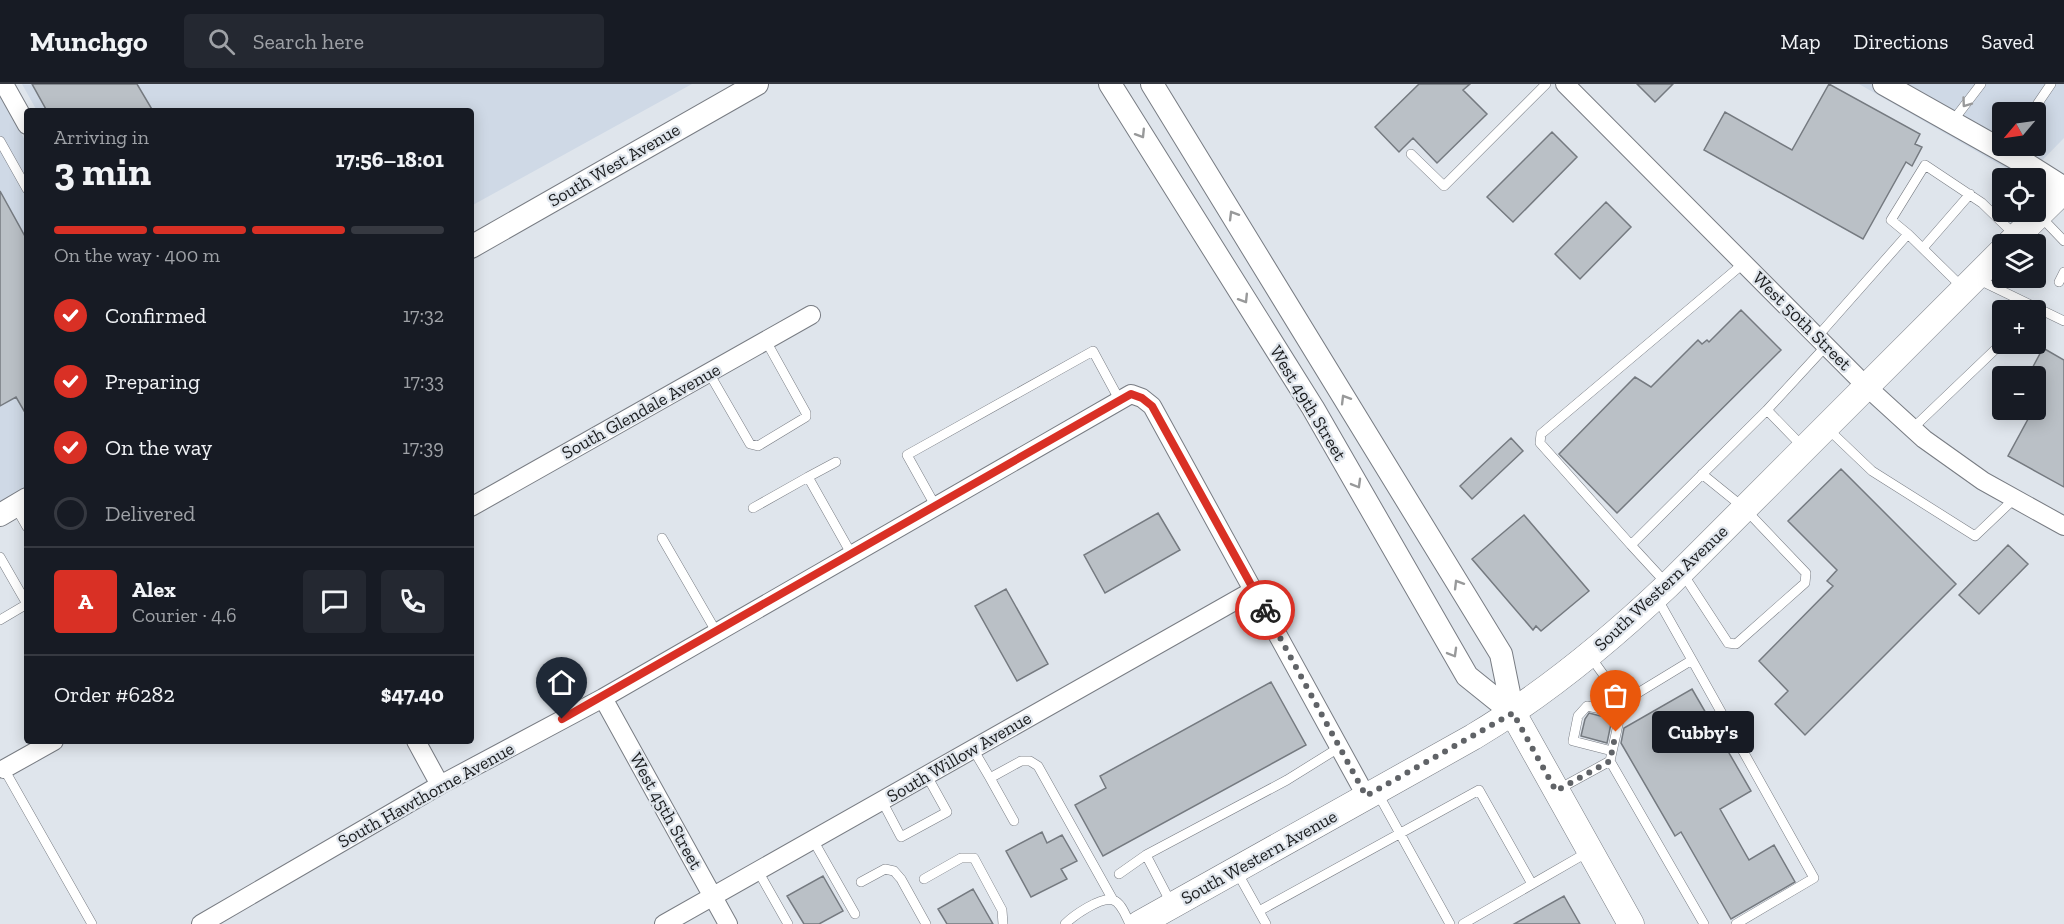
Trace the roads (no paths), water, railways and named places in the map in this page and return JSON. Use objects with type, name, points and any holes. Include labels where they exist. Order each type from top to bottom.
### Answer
[{"type":"main road","name":"South Western Avenue","points":[[2046,208],[2064,189]]},
{"type":"main road","name":"South Western Avenue","points":[[2019,234],[2032,222]]},
{"type":"main road","name":"South Western Avenue","points":[[1138,924],[1513,713],[1589,655],[1668,584],[1992,261]]},
{"type":"main road","name":"West 49th Street","points":[[1513,713],[1631,924]]},
{"type":"street","points":[[4,84],[24,119]]},
{"type":"street","name":"South West Avenue","points":[[474,245],[757,84]]},
{"type":"street","name":"West 49th Street","points":[[1110,84],[1313,408],[1467,676],[1513,713]]},
{"type":"street","name":"West 49th Street","points":[[1152,84],[1501,654],[1513,713]]},
{"type":"street","name":"West 50th Street","points":[[1566,84],[1867,387],[1924,439],[1983,481],[2064,526]]},
{"type":"street","points":[[1884,84],[1992,141]]},
{"type":"street","points":[[2018,156],[2064,189]]},
{"type":"street","name":"South Glendale Avenue","points":[[474,505],[811,315]]},
{"type":"street","points":[[1120,400],[1131,394],[1142,398],[1152,406],[1340,747],[1372,794]]},
{"type":"street","name":"South Hawthorne Avenue","points":[[209,922],[440,784],[603,698],[1120,400]]},
{"type":"street","name":"South Willow Avenue","points":[[664,924],[1254,590]]},
{"type":"street","name":"West 45th Street","points":[[603,698],[728,924]]},
{"type":"street","points":[[4,769],[49,744]]},
{"type":"street","points":[[418,744],[440,784]]},
{"type":"lane","points":[[1411,154],[1444,186],[1546,84]]},
{"type":"lane","points":[[1952,122],[1981,84]]},
{"type":"lane","points":[[2039,102],[2051,84]]},
{"type":"lane","points":[[0,141],[24,184]]},
{"type":"lane","points":[[2003,234],[1983,203],[1925,165],[1891,220],[1970,284],[2011,300]]},
{"type":"lane","points":[[1923,248],[1970,195]]},
{"type":"lane","points":[[2046,222],[2064,241]]},
{"type":"lane","points":[[1631,545],[1767,410],[1908,234]]},
{"type":"lane","points":[[1702,474],[1744,508],[1806,573],[1805,583],[1736,644],[1728,643],[1668,584],[1540,443],[1541,434],[1744,263]]},
{"type":"lane","points":[[2059,282],[2064,272]]},
{"type":"lane","points":[[2046,314],[2064,321]]},
{"type":"lane","points":[[709,373],[750,444],[758,446],[806,417],[806,413],[766,341]]},
{"type":"lane","points":[[936,507],[907,455],[1093,351],[1120,400]]},
{"type":"lane","points":[[1913,428],[1992,353]]},
{"type":"lane","points":[[1767,410],[1804,449]]},
{"type":"lane","points":[[1826,427],[1872,471],[1975,536],[2015,498]]},
{"type":"lane","points":[[753,508],[836,462]]},
{"type":"lane","points":[[808,477],[852,555]]},
{"type":"lane","points":[[14,507],[24,522]]},
{"type":"lane","points":[[662,538],[717,633]]},
{"type":"lane","points":[[0,556],[24,599]]},
{"type":"lane","points":[[1668,584],[1692,660],[1814,878],[1736,924]]},
{"type":"lane","points":[[0,620],[24,606]]},
{"type":"lane","points":[[1589,655],[1623,702]]},
{"type":"lane","points":[[1692,660],[1623,702],[1610,761],[1704,924]]},
{"type":"lane","points":[[1612,751],[1590,743],[1573,741],[1578,716],[1587,706],[1599,712],[1620,713]]},
{"type":"lane","points":[[1119,874],[1146,855],[1287,780],[1340,747]]},
{"type":"lane","points":[[974,749],[1014,821]]},
{"type":"lane","points":[[990,778],[1021,761],[1030,761],[1038,766],[1113,900],[1138,924]]},
{"type":"lane","points":[[1556,791],[1610,761]]},
{"type":"lane","points":[[4,769],[92,924]]},
{"type":"lane","points":[[882,801],[901,837],[947,812],[927,776]]},
{"type":"lane","points":[[1259,911],[1479,790],[1532,884]]},
{"type":"lane","points":[[1372,794],[1401,834],[1450,924]]},
{"type":"lane","points":[[813,840],[855,914]]},
{"type":"lane","points":[[1463,924],[1590,851]]},
{"type":"lane","points":[[1146,855],[1172,905]]},
{"type":"lane","points":[[924,879],[961,858],[974,858],[1002,910],[1003,924]]},
{"type":"lane","points":[[861,882],[885,869],[894,871],[901,879],[926,924]]},
{"type":"lane","points":[[1236,870],[1266,924]]},
{"type":"lane","points":[[758,871],[788,924]]},
{"type":"lane","points":[[1065,924],[1072,917],[1102,900],[1113,900]]},
{"type":"place","name":"Cubby's","points":[[1616,732]]}]
